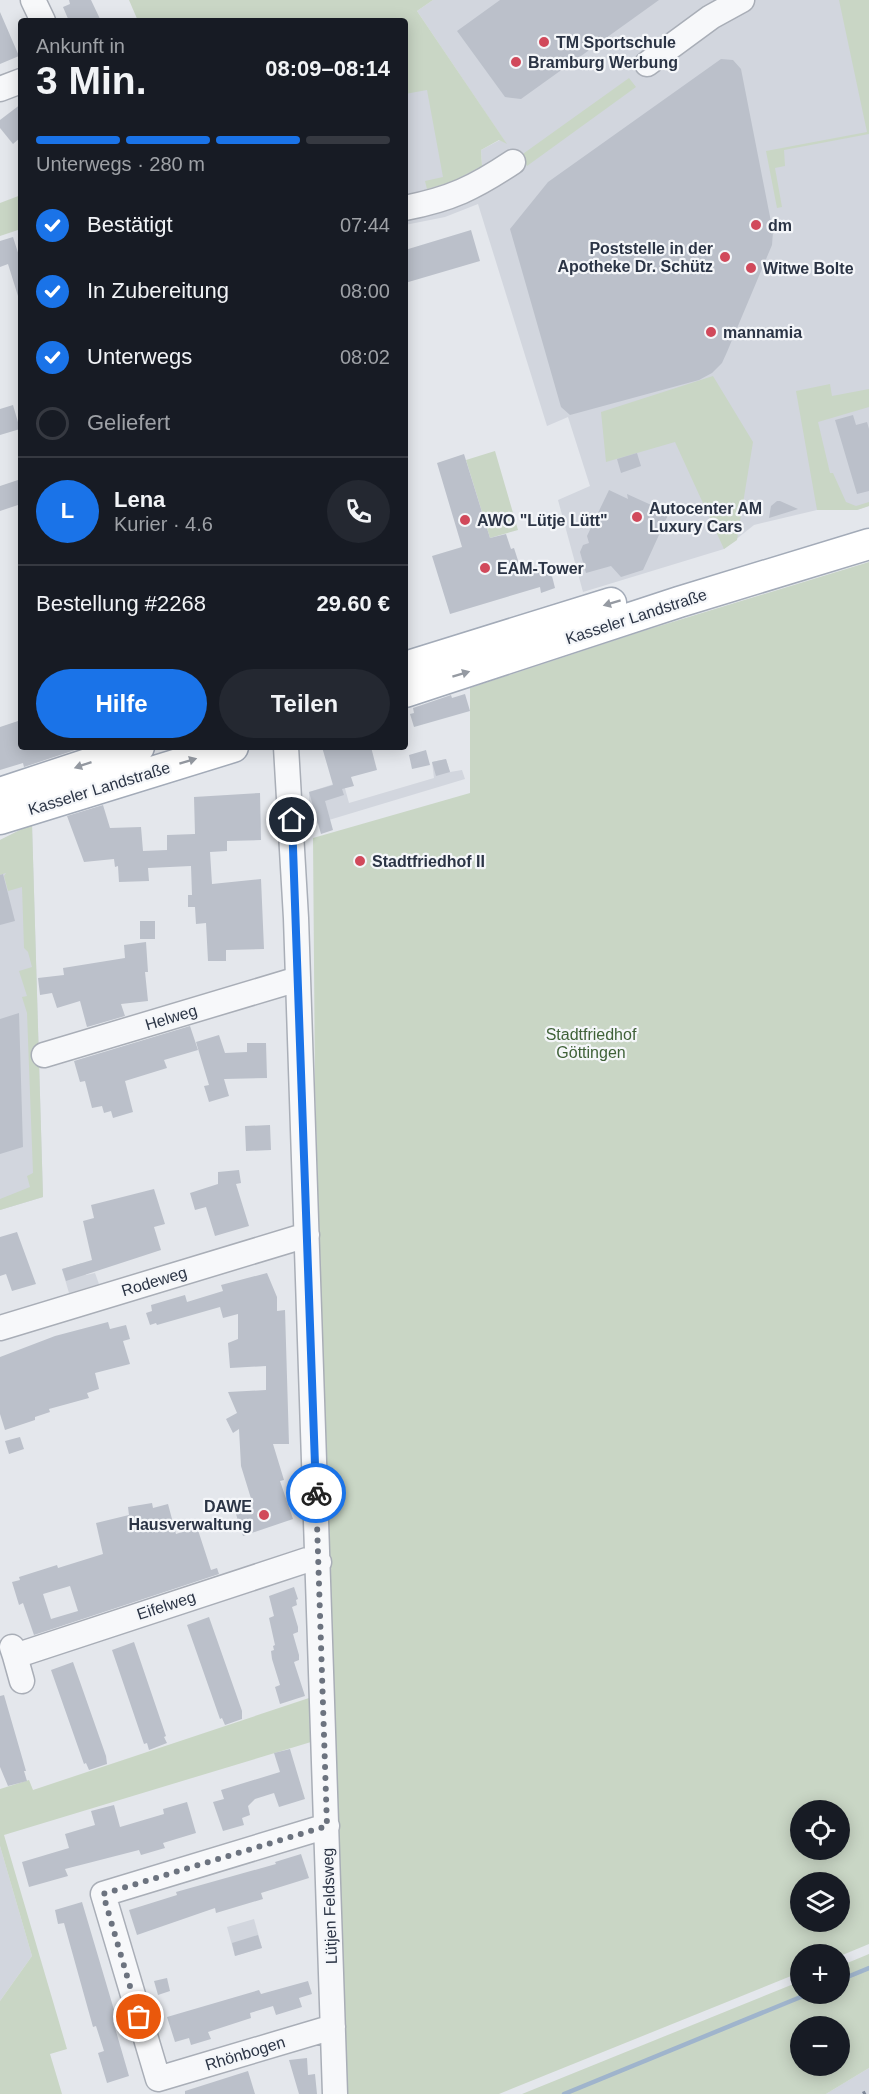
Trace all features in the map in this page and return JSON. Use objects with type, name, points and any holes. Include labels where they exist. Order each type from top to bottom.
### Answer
[{"type":"main road","name":"Kasseler Landstraße","points":[[408,667],[869,525]]},
{"type":"main road","name":"Kasseler Landstraße","points":[[408,691],[679,602],[869,544]]},
{"type":"main road","name":"Kasseler Landstraße","points":[[0,793],[130,750]]},
{"type":"main road","name":"Kasseler Landstraße","points":[[0,819],[223,750]]},
{"type":"street","points":[[33,0],[42,18]]},
{"type":"street","points":[[647,63],[711,17],[742,0]]},
{"type":"street","points":[[0,89],[18,82]]},
{"type":"street","points":[[408,207],[452,197],[475,187],[513,162]]},
{"type":"street","name":"Lütjen Feldsweg","points":[[286,750],[292,820],[298,979],[335,2094]]},
{"type":"street","name":"Helweg","points":[[44,1055],[298,979]]},
{"type":"street","name":"Rodeweg","points":[[0,1328],[307,1235]]},
{"type":"street","name":"Eifelweg","points":[[22,1681],[13,1651],[307,1560],[319,1562]]},
{"type":"street","name":"Rhönbogen","points":[[327,1826],[103,1894],[155,2086],[333,2027]]},
{"type":"shaded area","points":[[433,0],[869,0],[869,506],[857,510],[817,510],[754,525],[724,549],[583,592],[558,500],[590,486],[568,417],[547,426],[478,204],[445,217],[408,224],[408,40],[474,170],[482,166],[481,150],[500,140],[506,143],[417,11]]},
{"type":"shaded area","points":[[446,759],[450,772],[462,770],[465,779],[309,826],[309,792],[343,781],[349,803],[434,778],[432,762]]},
{"type":"shaded area","points":[[32,824],[43,1197],[0,1210],[0,840]]},
{"type":"shaded area","points":[[82,1263],[86,1275],[95,1273],[99,1284],[69,1293],[62,1269]]},
{"type":"shaded area","points":[[0,1846],[32,1956],[0,2001]]},
{"type":"shaded area","points":[[254,1919],[262,1948],[235,1956],[227,1927]]},
{"type":"shaded area","points":[[869,2068],[869,2094],[826,2094]]},
{"type":"green space","points":[[129,0],[433,0],[417,11],[507,144],[499,140],[481,150],[482,166],[451,182],[427,189],[425,181],[443,177],[427,90],[408,93],[408,18],[137,18]]},
{"type":"green space","points":[[839,0],[869,0],[869,134],[784,150],[785,166],[775,168],[782,207],[777,208],[766,151],[867,132]]},
{"type":"green space","points":[[629,78],[636,87],[527,166],[520,156]]},
{"type":"green space","points":[[18,196],[18,230],[0,236],[0,203]]},
{"type":"green space","points":[[713,376],[753,442],[737,540],[724,549],[675,442],[606,462],[601,412]]},
{"type":"green space","points":[[830,384],[832,396],[869,389],[869,407],[818,422],[830,473],[833,473],[846,502],[856,506],[869,502],[869,506],[857,510],[817,510],[796,391]]},
{"type":"green space","points":[[495,451],[518,530],[490,538],[466,460]]},
{"type":"green space","name":"Stadtfriedhof Göttingen","points":[[869,562],[869,1944],[850,1952],[850,1944],[790,1944],[790,1976],[499,2094],[347,2094],[333,1733],[315,1087],[313,838],[470,793],[470,688],[643,631]]},
{"type":"green space","points":[[32,824],[43,1197],[0,1210],[0,1199],[30,1187],[27,1176],[33,1173],[27,1013],[22,997],[27,996],[19,971],[32,967],[28,952],[24,948],[22,887],[8,891],[4,876],[6,873],[0,875],[0,840]]},
{"type":"green space","points":[[309,1698],[311,1742],[4,1835],[67,2049],[50,2054],[62,2094],[0,2094],[0,2001],[32,1956],[0,1846],[0,1789],[29,1780],[33,1790]]},
{"type":"green space","points":[[869,1954],[869,2068],[826,2094],[522,2094],[790,1985],[790,2004],[850,2004],[850,1962]]},
{"type":"building","points":[[69,0],[91,0],[100,18],[68,18],[63,7],[70,4]]},
{"type":"building","points":[[500,0],[659,0],[521,99],[505,97],[457,31]]},
{"type":"building","points":[[0,12],[18,56],[0,64]]},
{"type":"building","points":[[721,59],[733,60],[741,69],[773,232],[772,245],[727,352],[722,363],[712,373],[699,380],[570,415],[561,407],[510,229],[548,182]]},
{"type":"building","points":[[18,106],[18,140],[13,144],[0,128],[0,120]]},
{"type":"building","points":[[471,230],[480,261],[408,282],[408,249]]},
{"type":"building","points":[[13,237],[18,253],[18,296],[8,264],[0,267],[0,241]]},
{"type":"building","points":[[13,405],[18,430],[0,435],[0,409]]},
{"type":"building","points":[[853,415],[856,425],[867,422],[869,429],[869,491],[857,494],[835,420]]},
{"type":"building","points":[[637,453],[641,466],[621,473],[617,459]]},
{"type":"building","points":[[464,454],[490,538],[506,534],[511,549],[514,548],[523,576],[550,568],[555,588],[541,593],[540,587],[450,614],[432,556],[462,547],[437,463]]},
{"type":"building","points":[[18,480],[18,505],[0,511],[0,486]]},
{"type":"building","points":[[609,490],[628,499],[627,494],[669,513],[643,570],[621,577],[611,566],[586,573],[580,552],[583,545],[589,543],[587,536]]},
{"type":"building","points":[[777,501],[798,509],[769,518],[771,506]]},
{"type":"building","points":[[465,694],[470,711],[414,727],[410,714],[414,713],[413,708],[451,695],[452,698]]},
{"type":"building","points":[[18,721],[18,750],[75,750],[24,767],[23,763],[0,770],[0,727]]},
{"type":"building","points":[[323,750],[372,750],[377,770],[351,777],[354,786],[342,789],[344,795],[325,801],[333,830],[321,834],[309,792],[333,785]]},
{"type":"building","points":[[426,750],[430,765],[412,769],[409,755]]},
{"type":"building","points":[[446,759],[450,772],[436,776],[432,762]]},
{"type":"building","points":[[260,793],[261,840],[227,841],[227,851],[210,852],[212,884],[261,879],[264,949],[226,950],[226,961],[208,961],[206,923],[196,924],[195,907],[188,907],[188,895],[192,895],[191,866],[148,868],[149,881],[119,882],[118,866],[115,867],[114,859],[84,862],[67,816],[103,805],[110,828],[141,827],[143,851],[167,850],[167,835],[195,834],[194,797]]},
{"type":"building","points":[[3,874],[15,921],[0,925],[0,875]]},
{"type":"building","points":[[140,921],[155,921],[155,939],[140,939]]},
{"type":"building","points":[[146,942],[148,972],[145,972],[148,1001],[121,1004],[125,1016],[87,1027],[80,1001],[57,1008],[52,993],[40,995],[38,978],[64,975],[63,968],[125,958],[124,945]]},
{"type":"building","points":[[19,1013],[23,1147],[0,1154],[0,1019]]},
{"type":"building","points":[[190,1026],[198,1050],[164,1060],[167,1068],[125,1081],[133,1112],[113,1118],[111,1111],[104,1113],[102,1106],[92,1108],[85,1081],[80,1082],[74,1061]]},
{"type":"building","points":[[219,1035],[225,1053],[247,1052],[247,1043],[266,1043],[267,1078],[224,1079],[229,1096],[209,1102],[204,1086],[209,1085],[196,1042]]},
{"type":"building","points":[[270,1125],[271,1150],[246,1151],[245,1126]]},
{"type":"building","points":[[239,1170],[241,1183],[236,1184],[249,1226],[215,1236],[206,1207],[195,1210],[190,1193],[218,1184],[218,1172]]},
{"type":"building","points":[[154,1189],[165,1224],[154,1227],[161,1250],[66,1281],[62,1269],[92,1260],[83,1221],[94,1218],[91,1205]]},
{"type":"building","points":[[17,1232],[36,1284],[12,1291],[6,1274],[0,1276],[0,1237]]},
{"type":"building","points":[[267,1273],[277,1297],[277,1311],[285,1310],[289,1444],[273,1444],[284,1480],[280,1481],[293,1519],[243,1536],[235,1511],[253,1505],[241,1466],[239,1429],[233,1433],[226,1419],[237,1413],[228,1392],[266,1390],[266,1366],[230,1368],[228,1343],[238,1339],[238,1314],[223,1318],[220,1307],[150,1325],[146,1313],[152,1311],[151,1305],[185,1295],[187,1302],[223,1291],[221,1285]]},
{"type":"building","points":[[108,1322],[110,1329],[126,1325],[130,1339],[123,1341],[130,1364],[95,1373],[99,1389],[87,1393],[89,1398],[49,1409],[50,1412],[35,1417],[35,1420],[5,1430],[0,1414],[0,1357],[55,1336]]},
{"type":"building","points":[[20,1437],[24,1449],[9,1454],[5,1441]]},
{"type":"building","points":[[152,1503],[153,1508],[168,1504],[176,1534],[197,1527],[211,1570],[217,1568],[219,1574],[34,1635],[23,1603],[19,1605],[12,1582],[20,1580],[19,1577],[57,1565],[58,1568],[103,1554],[96,1523],[129,1515],[128,1507]],"holes":[[[70,1586],[78,1611],[51,1619],[43,1594]]]},
{"type":"building","points":[[294,1587],[298,1599],[296,1600],[297,1605],[292,1607],[298,1632],[293,1634],[299,1660],[294,1662],[305,1696],[280,1704],[275,1687],[280,1685],[271,1651],[274,1650],[275,1645],[269,1618],[274,1616],[269,1596]]},
{"type":"building","points":[[209,1617],[242,1711],[242,1719],[225,1725],[222,1718],[220,1719],[187,1625]]},
{"type":"building","points":[[134,1642],[167,1743],[149,1750],[147,1743],[144,1744],[112,1650]]},
{"type":"building","points":[[73,1662],[106,1756],[107,1764],[89,1770],[86,1763],[84,1764],[51,1670]]},
{"type":"building","points":[[4,1695],[27,1781],[8,1786],[0,1767],[0,1696]]},
{"type":"building","points":[[290,1749],[305,1799],[279,1807],[274,1793],[255,1799],[248,1806],[250,1815],[242,1818],[244,1825],[223,1831],[213,1802],[224,1799],[221,1790],[280,1772],[274,1753]]},
{"type":"building","points":[[187,1802],[196,1833],[163,1843],[165,1848],[141,1855],[139,1850],[65,1869],[68,1876],[29,1887],[22,1862],[69,1848],[65,1834],[95,1825],[91,1811],[114,1805],[120,1827],[164,1814],[163,1809]]},
{"type":"building","points":[[301,1854],[309,1878],[261,1893],[263,1899],[216,1913],[215,1908],[137,1935],[129,1910],[177,1895],[176,1892],[276,1864],[275,1862]]},
{"type":"building","points":[[82,1902],[117,2020],[113,2021],[129,2076],[107,2083],[98,2053],[104,2051],[96,2026],[93,2027],[64,1923],[58,1924],[55,1910]]},
{"type":"building","points":[[258,1935],[262,1948],[235,1956],[232,1943]]},
{"type":"building","points":[[167,1978],[170,1991],[158,1995],[154,1981]]},
{"type":"building","points":[[308,1981],[312,1994],[299,1998],[302,2007],[276,2015],[273,2006],[250,2013],[251,2018],[208,2032],[211,2039],[191,2045],[189,2038],[175,2042],[167,2017],[259,1990],[261,1994]]},
{"type":"building","points":[[307,2058],[308,2075],[315,2074],[317,2094],[299,2094],[289,2060]]},
{"type":"building","points":[[248,2071],[255,2094],[185,2094],[185,2091]]},
{"type":"waterway","points":[[850,1976],[869,1968]]},
{"type":"waterway","points":[[564,2094],[790,2001]]},
{"type":"railway","points":[[863,2094],[869,2091]]},
{"type":"way so far","points":[[139,2017],[103,1894],[327,1826],[316,1493]]},
{"type":"place","name":"TM Sportschule","points":[[544,42]]},
{"type":"place","name":"Bramburg Werbung","points":[[516,62]]},
{"type":"place","name":"dm","points":[[756,225]]},
{"type":"place","name":"Poststelle in der Apotheke Dr. Schütz","points":[[725,257]]},
{"type":"place","name":"Witwe Bolte","points":[[751,268]]},
{"type":"place","name":"mannamia","points":[[711,332]]},
{"type":"place","name":"Autocenter AM Luxury Cars","points":[[637,517]]},
{"type":"place","name":"AWO \"Lütje Lütt\"","points":[[465,520]]},
{"type":"place","name":"EAM-Tower","points":[[485,568]]},
{"type":"place","name":"Stadtfriedhof II","points":[[360,861]]},
{"type":"place","name":"DAWE Hausverwaltung","points":[[264,1515]]},
{"type":"route","points":[[292,820],[316,1493]]}]
